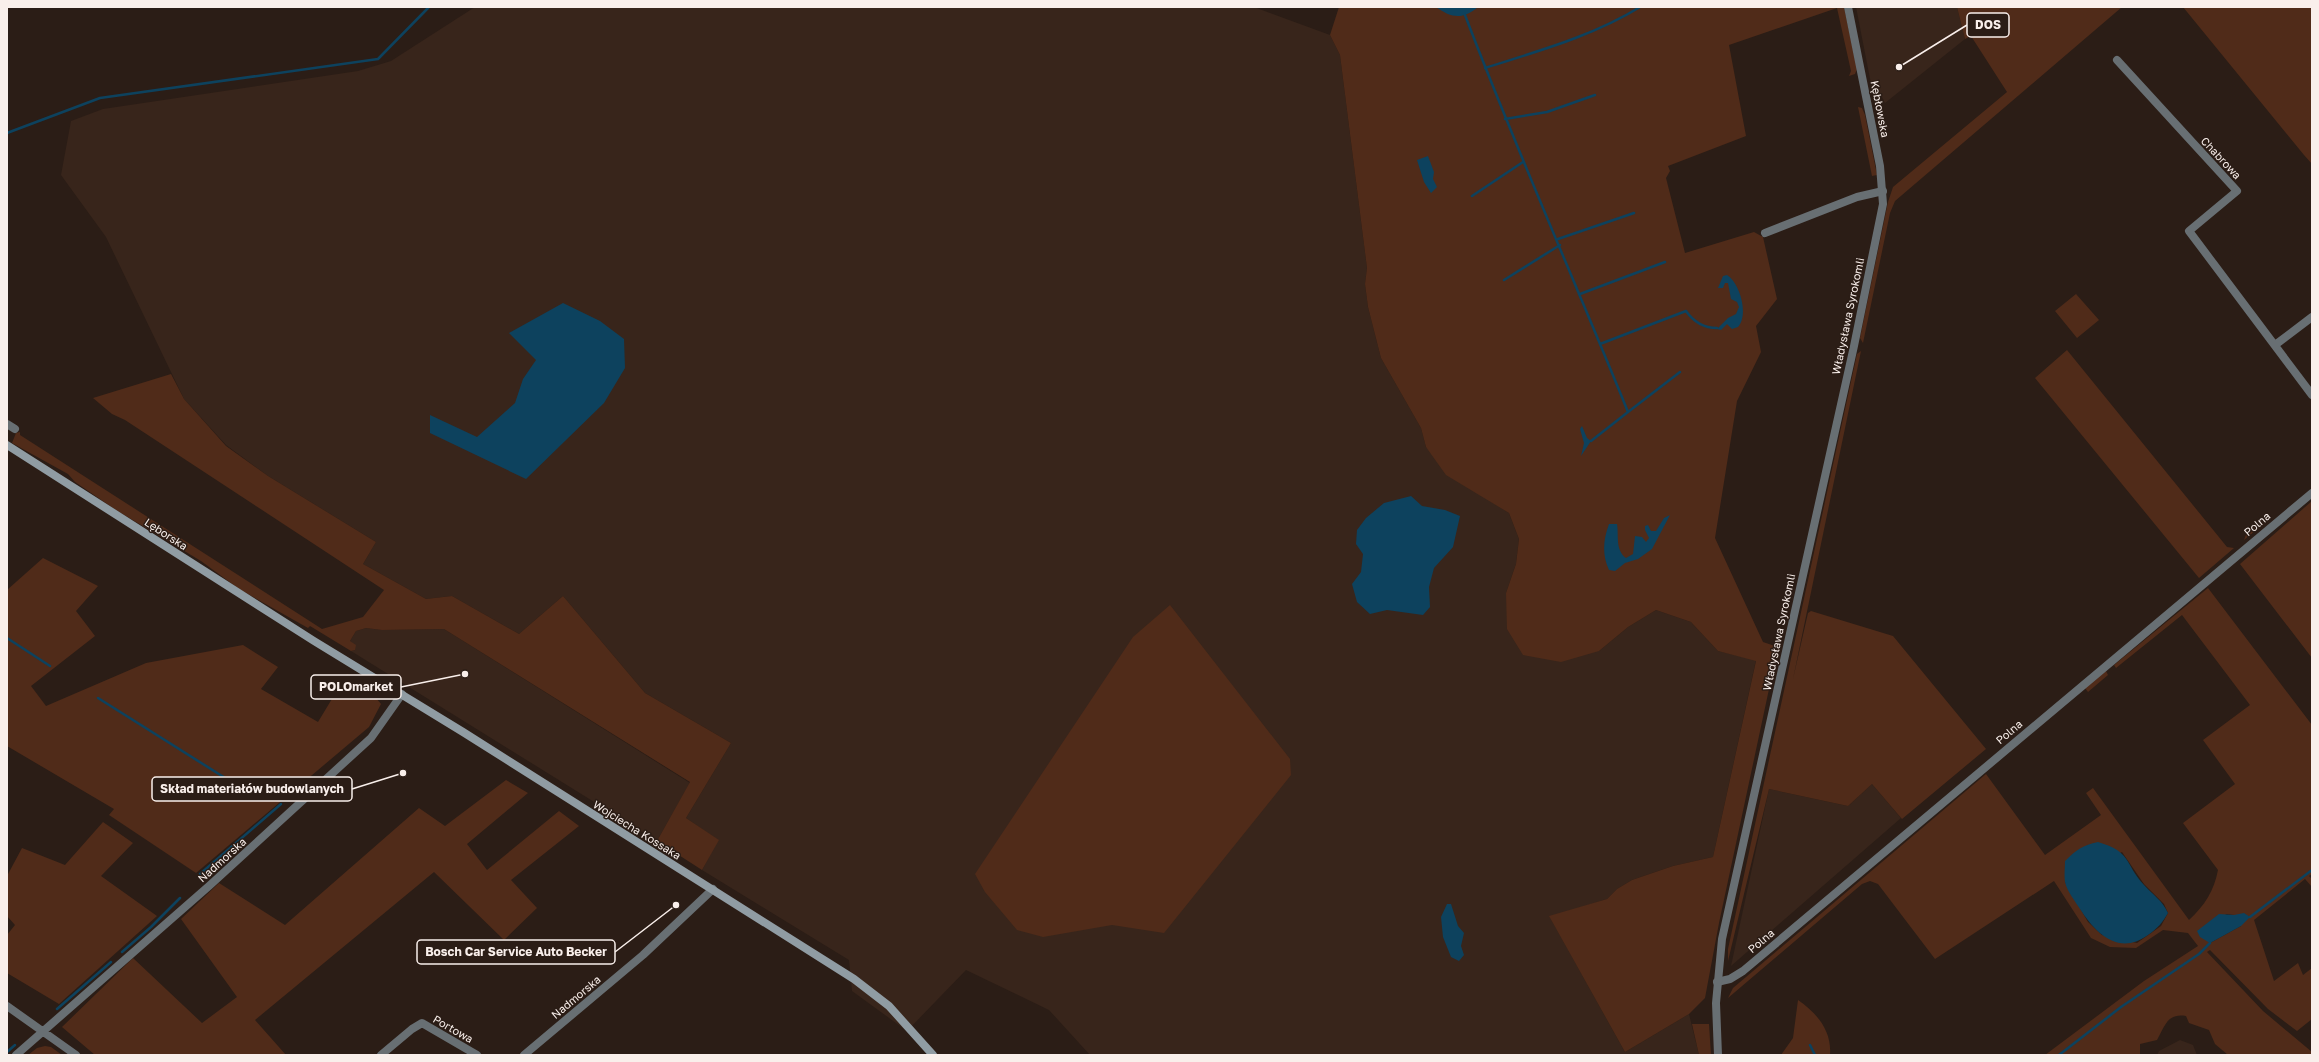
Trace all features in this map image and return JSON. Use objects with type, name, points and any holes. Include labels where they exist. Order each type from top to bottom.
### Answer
[{"type":"main road","name":"Lęborska","points":[[7,445],[314,641]]},
{"type":"main road","name":"Wojciecha Kossaka","points":[[314,641],[402,694],[713,889],[874,994],[903,1020],[933,1055]]},
{"type":"street","name":"Kębłowska","points":[[1848,7],[1880,166],[1883,191],[1881,216]]},
{"type":"street","name":"Chabrowa","points":[[2117,60],[2237,191],[2189,231],[2312,395]]},
{"type":"street","points":[[1765,232],[1857,197],[1883,191]]},
{"type":"street","name":"Władysława Syrokomli","points":[[1718,1055],[1717,982],[1722,940],[1881,216]]},
{"type":"street","points":[[2275,345],[2312,317]]},
{"type":"street","points":[[7,424],[15,429]]},
{"type":"street","name":"Polna","points":[[1717,982],[1730,979],[1743,972],[2312,493]]},
{"type":"street","name":"Nadmorska","points":[[16,1055],[43,1030],[196,899],[371,738],[383,725],[402,694]]},
{"type":"street","name":"Nadmorska","points":[[524,1055],[643,955],[713,889]]},
{"type":"street","points":[[7,1006],[43,1030],[76,1055]]},
{"type":"street","name":"Portowa","points":[[381,1055],[412,1028],[422,1023],[477,1055]]},
{"type":"shaded area","points":[[475,7],[1254,7],[1330,35],[1340,55],[1367,268],[1365,284],[1368,307],[1381,358],[1421,428],[1426,447],[1484,497],[1509,513],[1519,539],[1516,564],[1506,593],[1599,651],[1628,627],[1656,610],[1691,622],[1718,651],[1756,660],[1713,857],[1673,866],[1632,880],[1617,889],[1607,899],[1550,917],[1625,1052],[1689,1014],[1699,1055],[1090,1055],[1049,1010],[966,970],[907,1031],[852,991],[849,960],[702,870],[718,840],[686,818],[731,743],[645,693],[563,596],[519,634],[452,596],[426,599],[363,564],[376,542],[268,476],[226,445],[184,399],[106,237],[61,175],[71,121],[103,109],[358,71],[391,61]]},
{"type":"shaded area","points":[[1339,7],[1844,7],[1857,69],[1855,74],[1849,76],[1851,71],[1837,8],[1729,45],[1746,136],[1668,166],[1670,171],[1666,178],[1685,253],[1754,232],[1763,237],[1777,299],[1756,326],[1761,352],[1737,401],[1715,538],[1763,642],[1778,647],[1719,923],[1705,998],[1689,1014],[1625,1052],[1549,916],[1607,899],[1617,889],[1632,880],[1673,866],[1713,857],[1756,661],[1718,651],[1691,622],[1656,610],[1628,627],[1599,651],[1561,662],[1523,655],[1507,629],[1506,593],[1516,564],[1519,539],[1509,513],[1446,475],[1426,447],[1421,428],[1381,358],[1368,307],[1365,284],[1367,268],[1340,55],[1330,35]]},
{"type":"shaded area","points":[[1856,7],[1957,7],[1965,39],[1885,103],[1881,95],[1873,94]]},
{"type":"shaded area","points":[[1957,7],[2122,7],[1895,201],[1890,213],[1863,343],[1860,338],[1888,202],[1893,187],[2007,92],[1971,36],[1965,39]]},
{"type":"shaded area","points":[[2183,7],[2312,7],[2312,164],[2304,155]]},
{"type":"shaded area","points":[[1858,107],[1862,108],[1865,115],[1877,175],[1872,176]]},
{"type":"shaded area","points":[[2076,294],[2099,320],[2077,338],[2055,311]]},
{"type":"shaded area","points":[[2067,350],[2227,547],[2234,548],[2199,578],[2035,378]]},
{"type":"shaded area","points":[[1861,351],[1793,679],[1808,613],[1811,611],[1893,636],[1986,749],[1902,819],[1872,784],[1848,806],[1769,789],[1728,961],[1728,949],[1857,354]]},
{"type":"shaded area","points":[[171,374],[184,399],[226,446],[268,476],[376,542],[363,564],[426,599],[452,596],[519,634],[563,596],[645,693],[731,743],[686,818],[719,840],[702,870],[657,841],[690,782],[444,629],[382,630],[366,628],[356,631],[350,641],[356,645],[355,650],[351,651],[310,626],[308,628],[239,589],[201,561],[116,510],[75,482],[68,474],[12,443],[16,433],[20,432],[20,435],[322,629],[363,617],[384,590],[125,420],[112,414],[93,398]]},
{"type":"shaded area","points":[[2312,501],[2312,658],[2240,564]]},
{"type":"shaded area","points":[[2258,524],[2261,526],[2244,540],[2247,532]]},
{"type":"shaded area","points":[[43,558],[98,586],[76,611],[95,636],[31,686],[46,706],[146,663],[243,645],[278,667],[261,689],[318,722],[347,674],[367,687],[381,704],[369,727],[196,873],[109,815],[114,809],[7,746],[7,590]]},
{"type":"shaded area","points":[[2208,588],[2312,725],[2312,874],[2309,876],[2312,879],[2312,887],[2305,879],[2254,920],[2274,981],[2298,963],[2303,975],[2312,968],[2312,1019],[2297,1031],[2268,1009],[2210,950],[2207,952],[2263,1011],[2312,1052],[2312,1055],[2228,1055],[2215,1044],[2209,1030],[2189,1023],[2186,1016],[2180,1016],[2167,1022],[2157,1040],[2140,1044],[2140,1055],[2045,1055],[2144,981],[2198,946],[2188,933],[2163,930],[2136,948],[2110,947],[2091,938],[2054,881],[1935,959],[1878,884],[1870,881],[1862,884],[1728,998],[1733,988],[1986,774],[2045,855],[2101,815],[2086,793],[2093,788],[2189,920],[2200,909],[2208,897],[2214,885],[2218,870],[2183,823],[2235,784],[2203,740],[2250,705],[2182,615],[2116,668],[2114,665]],"holes":[[[2122,852],[2144,884],[2164,904],[2168,913],[2161,926],[2137,943],[2102,935],[2088,922],[2065,882]],[[2226,914],[2234,915],[2241,926],[2210,943],[2207,940]]]},
{"type":"shaded area","points":[[1170,605],[1290,759],[1291,775],[1164,933],[1112,925],[1043,937],[1017,930],[985,892],[975,874],[1133,637]]},
{"type":"shaded area","points":[[366,628],[382,630],[444,629],[690,783],[657,841],[351,651],[355,650],[350,641],[356,631]]},
{"type":"shaded area","points":[[2106,671],[2108,675],[2088,692],[2085,688]]},
{"type":"shaded area","points":[[506,780],[528,793],[467,844],[487,870],[559,811],[579,826],[511,880],[537,908],[504,940],[434,872],[255,1020],[286,1055],[95,1055],[62,1027],[133,958],[202,1023],[237,997],[181,919],[219,883],[285,925],[419,808],[445,826]]},
{"type":"shaded area","points":[[1872,784],[1901,818],[1731,966],[1769,789],[1848,806]]},
{"type":"shaded area","points":[[103,822],[133,843],[101,876],[157,916],[59,1004],[7,973],[7,935],[15,925],[7,916],[7,876],[22,848],[65,865]]},
{"type":"shaded area","points":[[1798,1000],[1805,1005],[1822,1023],[1829,1038],[1830,1055],[1781,1055],[1793,1038]]},
{"type":"shaded area","points":[[1692,1024],[1709,1024],[1711,1055],[1699,1055]]},
{"type":"shaded area","points":[[2180,1040],[2193,1045],[2197,1055],[2157,1055],[2159,1051]]},
{"type":"shaded area","points":[[45,1046],[51,1047],[62,1055],[28,1055],[37,1048]]},
{"type":"water","points":[[1436,7],[1478,7],[1467,14],[1457,16],[1441,11]]},
{"type":"water","points":[[1428,156],[1434,172],[1433,179],[1437,187],[1431,193],[1424,182],[1417,160]]},
{"type":"water","points":[[1727,275],[1732,279],[1739,292],[1742,300],[1743,315],[1738,327],[1732,329],[1727,324],[1721,330],[1717,329],[1728,318],[1736,314],[1739,307],[1737,302],[1731,299],[1728,283],[1725,283],[1723,288],[1718,288],[1723,276]]},
{"type":"water","points":[[563,303],[600,321],[624,339],[625,368],[604,403],[526,479],[430,433],[430,415],[477,437],[515,403],[523,379],[536,360],[509,333]]},
{"type":"water","points":[[1582,426],[1587,438],[1591,441],[1581,456],[1584,443],[1580,429]]},
{"type":"water","points":[[1411,496],[1422,506],[1445,510],[1460,516],[1453,547],[1434,568],[1429,587],[1430,607],[1423,615],[1387,610],[1370,614],[1357,602],[1352,584],[1361,572],[1363,554],[1356,544],[1357,530],[1366,518],[1384,503]]},
{"type":"water","points":[[1670,515],[1652,549],[1638,559],[1625,563],[1615,571],[1609,570],[1605,559],[1604,547],[1605,536],[1609,524],[1617,524],[1620,551],[1626,558],[1633,554],[1635,536],[1642,537],[1646,542],[1649,538],[1645,530],[1645,526],[1648,525],[1651,531],[1656,531],[1664,518]]},
{"type":"water","points":[[2098,842],[2117,850],[2122,854],[2144,885],[2166,908],[2168,913],[2162,923],[2148,935],[2137,941],[2118,943],[2101,934],[2086,918],[2071,896],[2066,885],[2065,861],[2080,848]]},
{"type":"water","points":[[1447,904],[1451,904],[1458,926],[1464,933],[1461,946],[1464,955],[1459,961],[1451,957],[1443,937],[1441,917]]},
{"type":"water","points":[[2244,913],[2250,917],[2241,926],[2210,943],[2200,937],[2197,931],[2219,914],[2234,915]]},
{"type":"waterway","points":[[7,133],[100,98],[378,59],[429,7]]},
{"type":"waterway","points":[[1485,68],[1584,35],[1640,7]]},
{"type":"waterway","points":[[1465,15],[1504,115],[1628,412],[1680,372]]},
{"type":"waterway","points":[[1505,119],[1547,112],[1595,95]]},
{"type":"waterway","points":[[1472,196],[1523,162]]},
{"type":"waterway","points":[[1558,239],[1634,213]]},
{"type":"waterway","points":[[1504,280],[1560,245]]},
{"type":"waterway","points":[[1580,294],[1665,262]]},
{"type":"waterway","points":[[1600,344],[1686,311],[1699,323],[1708,327],[1717,328]]},
{"type":"waterway","points":[[1591,441],[1628,412]]},
{"type":"waterway","points":[[7,638],[50,666]]},
{"type":"waterway","points":[[98,698],[249,793]]},
{"type":"waterway","points":[[200,874],[281,804]]},
{"type":"waterway","points":[[2250,917],[2312,870]]},
{"type":"waterway","points":[[122,952],[151,927],[180,898]]},
{"type":"waterway","points":[[2059,1055],[2121,1007],[2199,954],[2210,943]]},
{"type":"waterway","points":[[57,1009],[111,962]]},
{"type":"waterway","points":[[7,1052],[15,1045]]},
{"type":"waterway","points":[[1810,1045],[1815,1055]]},
{"type":"place","name":"DOS","points":[[1899,67]]},
{"type":"place","name":"POLOmarket","points":[[465,674]]},
{"type":"place","name":"Skład materiałów budowlanych","points":[[403,773]]},
{"type":"place","name":"Bosch Car Service Auto Becker","points":[[676,905]]}]
